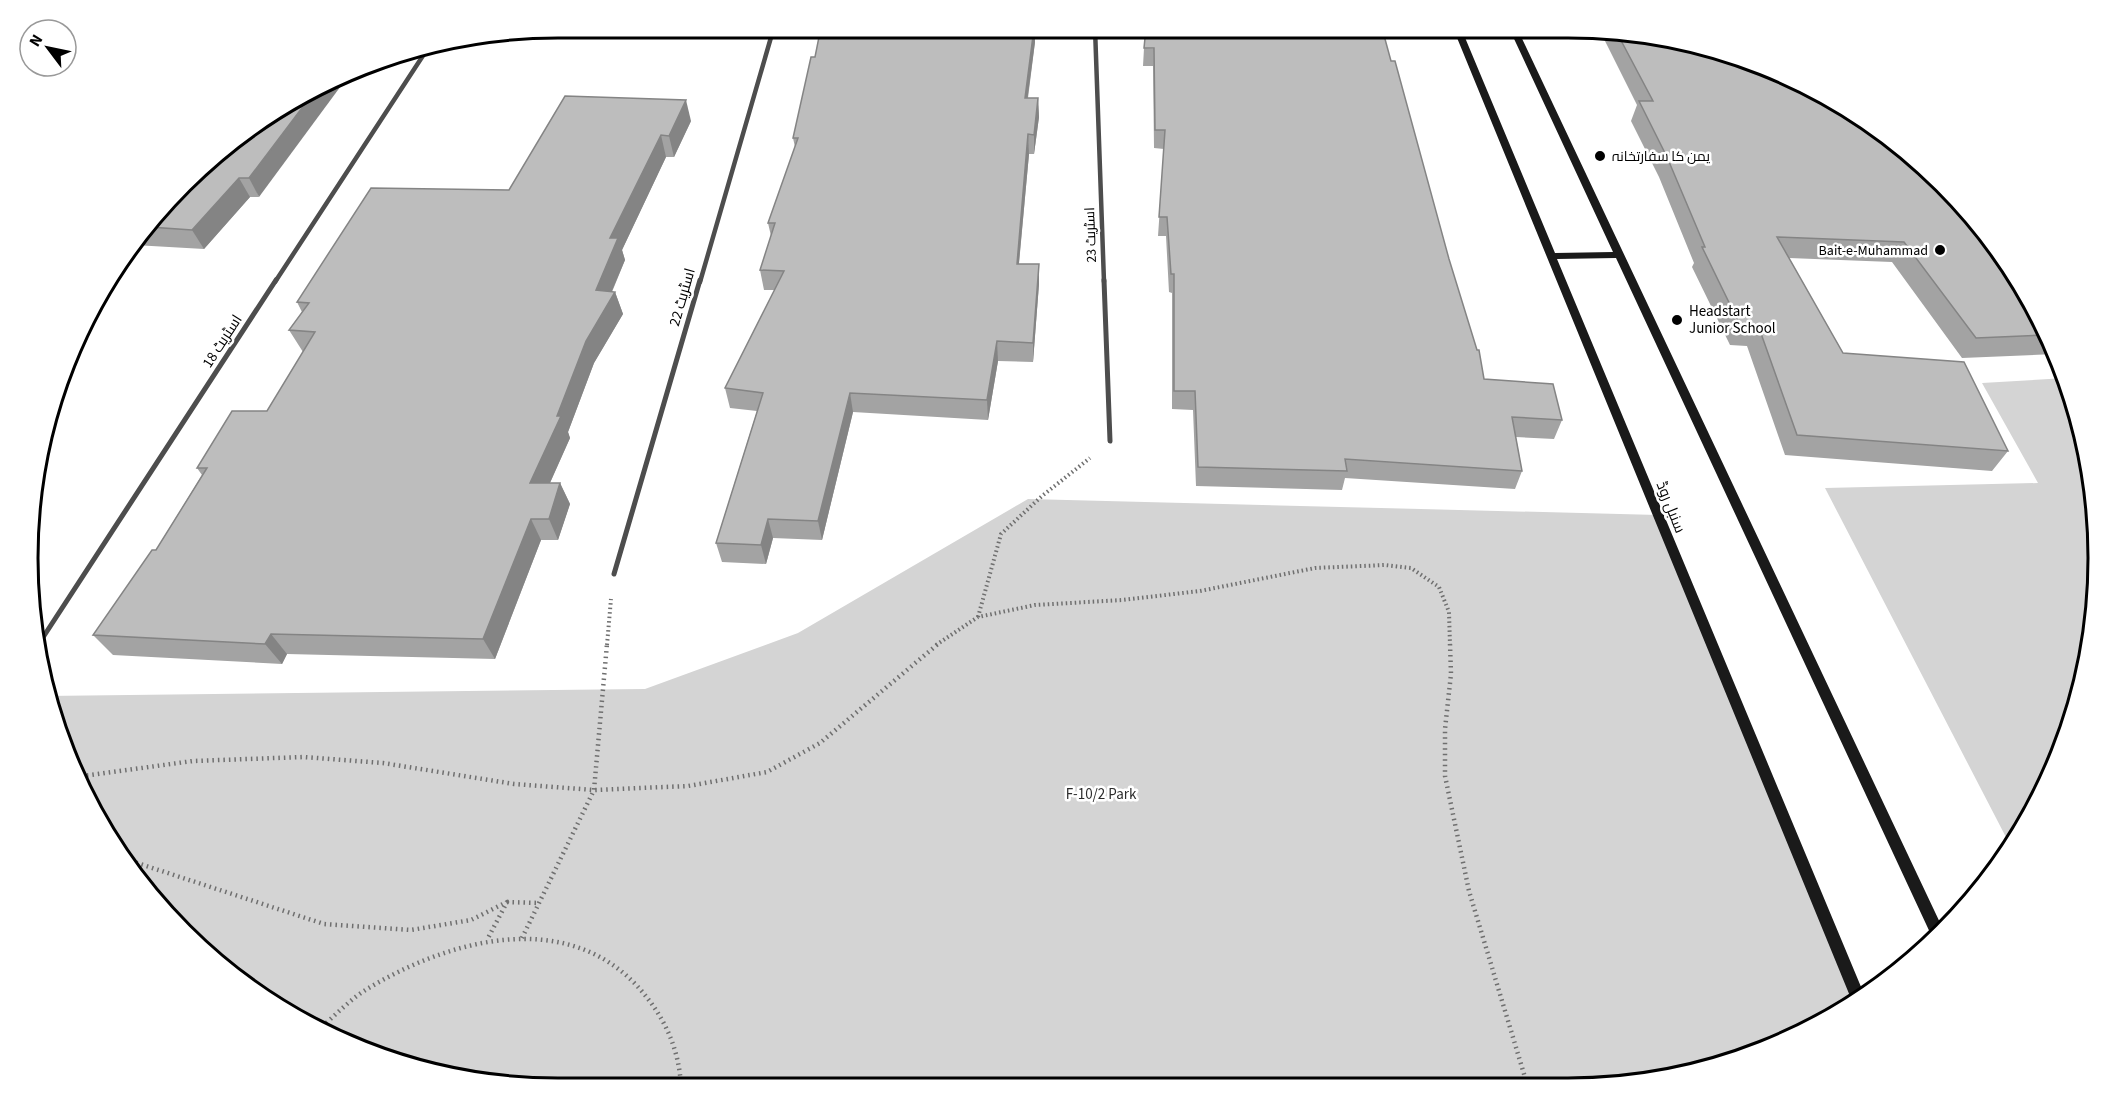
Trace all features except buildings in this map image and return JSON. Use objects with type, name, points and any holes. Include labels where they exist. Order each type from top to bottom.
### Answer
[{"type":"street","name":"اسٹریٹ 22","points":[[614,574],[771,38]]},
{"type":"street","name":"اسٹریٹ 23","points":[[1095,38],[1110,441]]},
{"type":"street","name":"سنبل روڈ","points":[[1461,38],[1855,990]]},
{"type":"street","points":[[1517,38],[1934,926]]},
{"type":"street","name":"اسٹریٹ 18","points":[[44,636],[424,55]]},
{"type":"street","points":[[1551,256],[1618,255]]},
{"type":"path","points":[[978,617],[1002,534],[1042,496],[1110,441]]},
{"type":"path","points":[[86,776],[193,761],[304,757],[383,763],[481,780],[594,790],[688,786],[767,772],[820,743],[947,636],[978,617],[1035,606],[1122,600],[1200,591],[1315,568],[1385,565],[1411,568],[1439,586],[1449,612],[1451,674],[1445,729],[1445,776],[1469,891],[1525,1078]]},
{"type":"path","points":[[522,938],[594,790],[614,574]]},
{"type":"path","points":[[137,863],[324,924],[411,930],[471,920],[507,902],[540,903]]},
{"type":"path","points":[[487,940],[507,902]]},
{"type":"path","points":[[326,1023],[365,990],[425,958],[487,940],[522,938],[577,946],[623,970],[659,1010],[680,1062],[681,1078]]},
{"type":"green space","points":[[2056,379],[2078,456],[2088,558],[2083,625],[2070,692],[2048,756],[2018,818],[2006,837],[1825,488],[2038,483],[1982,383]]},
{"type":"green space","name":"F-10/2 Park","points":[[1028,499],[1658,515],[1855,990],[1797,1024],[1735,1050],[1669,1068],[1568,1078],[558,1078],[456,1068],[390,1050],[328,1024],[297,1008],[241,970],[190,925],[145,874],[107,818],[77,756],[56,696],[645,689],[798,633]]},
{"type":"place","name":"یمن کا سفارتخانہ","points":[[1600,156]]},
{"type":"place","name":"Bait-e-Muhammad","points":[[1940,250]]},
{"type":"place","name":"Headstart Junior School","points":[[1677,320]]}]
